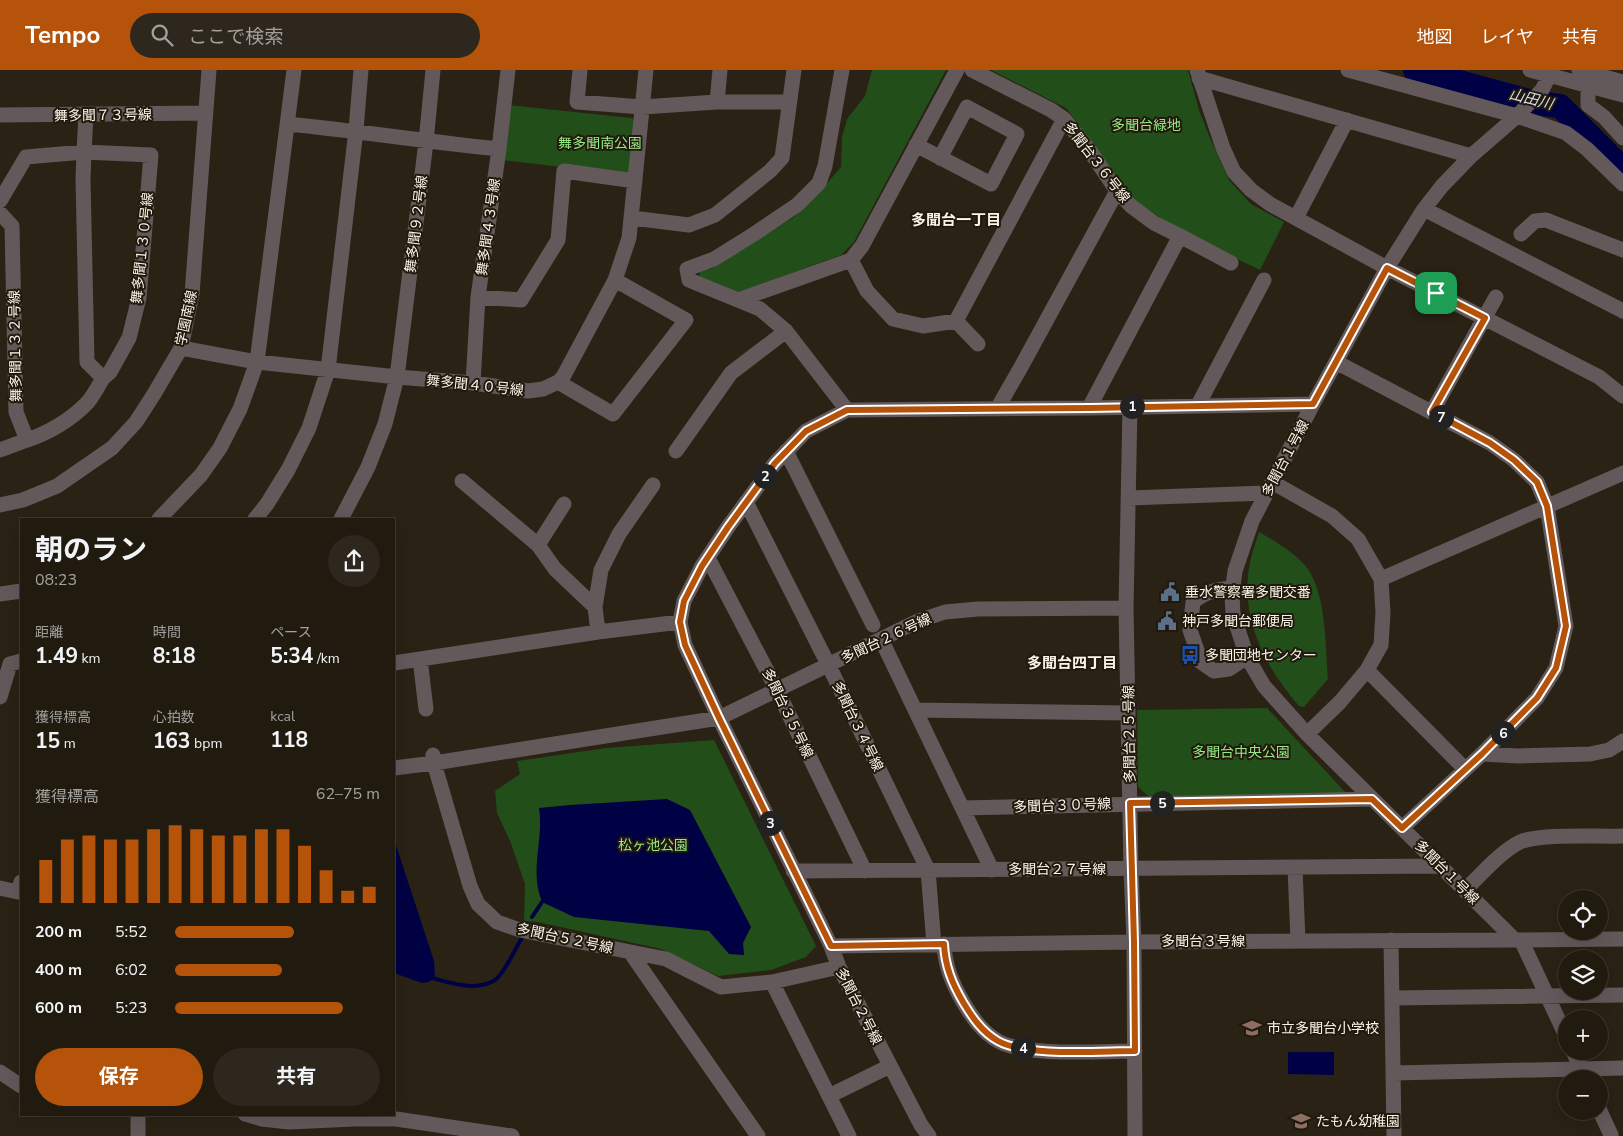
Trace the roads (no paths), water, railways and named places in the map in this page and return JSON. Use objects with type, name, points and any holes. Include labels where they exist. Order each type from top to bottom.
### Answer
[{"type":"street","name":"学園南線","points":[[0,505],[22,500],[58,486],[112,448],[136,422],[181,348],[192,294],[209,70]]},
{"type":"street","points":[[168,516],[220,448],[240,409],[257,362],[294,70]]},
{"type":"street","points":[[256,518],[267,504],[288,470],[309,428],[328,370],[356,130],[361,70]]},
{"type":"street","name":"舞多聞９２号線","points":[[342,518],[368,467],[385,424],[397,377],[433,70]]},
{"type":"street","name":"舞多聞４３号線","points":[[473,384],[478,297],[508,70]]},
{"type":"street","points":[[580,70],[577,102],[642,107],[717,102],[789,102]]},
{"type":"street","points":[[615,280],[686,320],[613,414],[558,382],[615,280],[630,238],[646,70]]},
{"type":"street","points":[[717,102],[720,70]]},
{"type":"street","points":[[632,218],[689,225],[715,215],[770,171],[782,158],[794,70]]},
{"type":"street","points":[[842,70],[825,166],[819,183],[797,205],[754,234],[714,259],[686,269],[689,280],[760,309],[786,331],[847,410]]},
{"type":"street","points":[[738,300],[851,260],[862,246],[957,70]]},
{"type":"street","name":"多聞台３６号線","points":[[972,70],[1051,110],[1064,119],[1090,151],[1117,191],[1131,206],[1154,222],[1231,263]]},
{"type":"street","points":[[1348,70],[1517,116],[1566,133],[1587,149],[1623,184]]},
{"type":"street","points":[[1530,70],[1623,82]]},
{"type":"street","name":"多聞台１号線","points":[[1552,73],[1542,90],[1517,116],[1471,156],[1442,186],[1424,209],[1387,268],[1252,521],[1235,571],[1232,588],[1233,614],[1247,657],[1264,686],[1307,734],[1440,866],[1518,940],[1558,1018]]},
{"type":"street","points":[[1198,74],[1471,156]]},
{"type":"street","points":[[1198,74],[1223,148],[1234,172],[1250,190],[1270,204],[1387,268],[1600,377],[1623,396]]},
{"type":"street","points":[[1586,76],[1623,95]]},
{"type":"street","points":[[1586,76],[1588,105],[1604,117],[1623,138]]},
{"type":"street","points":[[916,146],[991,184],[1017,134],[968,107],[940,158]]},
{"type":"street","name":"舞多聞７３号線","points":[[0,115],[206,114]]},
{"type":"street","points":[[0,450],[50,430],[66,420],[89,401],[104,378],[86,362],[83,178],[86,116]]},
{"type":"street","points":[[956,321],[1064,119]]},
{"type":"street","points":[[1296,218],[1347,120]]},
{"type":"street","points":[[288,124],[356,130],[426,142],[499,149]]},
{"type":"street","points":[[0,202],[26,157],[84,152]]},
{"type":"street","name":"舞多聞１３０号線","points":[[84,152],[151,155],[139,298],[129,338],[110,372],[104,378]]},
{"type":"street","points":[[478,297],[521,300],[558,240],[564,171],[635,182]]},
{"type":"street","points":[[997,409],[1117,191]]},
{"type":"street","points":[[1424,209],[1623,311]]},
{"type":"street","name":"舞多聞１３２号線","points":[[0,213],[12,226],[16,412],[27,440]]},
{"type":"street","points":[[1521,234],[1534,221],[1546,220],[1623,250]]},
{"type":"street","points":[[1090,408],[1180,236]]},
{"type":"street","points":[[851,260],[867,291],[893,320],[923,326],[956,321]]},
{"type":"street","points":[[1198,405],[1264,280]]},
{"type":"street","points":[[1432,412],[1496,297]]},
{"type":"street","points":[[956,321],[978,344]]},
{"type":"street","points":[[676,451],[731,373],[786,331]]},
{"type":"street","name":"舞多聞４０号線","points":[[181,348],[257,362],[528,391],[543,389],[558,382]]},
{"type":"street","points":[[1336,362],[1490,443],[1514,460],[1537,482],[1547,506],[1566,626],[1556,668],[1537,698],[1482,754],[1402,828]]},
{"type":"street","name":"多聞台２号線","points":[[929,1136],[921,1125],[839,967],[831,946],[685,645],[680,622],[684,601],[708,558],[775,463],[806,431],[847,410],[1313,404]]},
{"type":"street","name":"多聞台２５号線","points":[[1130,406],[1126,608],[1134,942],[1135,1136]]},
{"type":"street","points":[[786,451],[874,625]]},
{"type":"street","points":[[1381,579],[1623,473]]},
{"type":"street","points":[[462,481],[538,545],[555,569],[594,607]]},
{"type":"street","points":[[598,632],[594,607],[601,570],[619,534],[653,485]]},
{"type":"street","points":[[1128,498],[1269,488],[1332,516],[1358,539],[1381,579],[1384,613],[1381,644],[1367,670],[1340,702],[1307,734]]},
{"type":"street","name":"多聞台３４号線","points":[[746,502],[828,664],[928,870]]},
{"type":"street","points":[[538,545],[564,504]]},
{"type":"street","name":"多聞台３５号線","points":[[708,558],[776,690],[865,871]]},
{"type":"street","points":[[1232,588],[1208,592],[1193,602],[1190,630],[1201,662],[1214,671],[1229,669],[1247,657]]},
{"type":"street","points":[[0,594],[20,590]]},
{"type":"street","name":"多聞台２６号線","points":[[433,759],[719,718],[918,621],[945,612],[978,609],[1126,608]]},
{"type":"street","points":[[395,663],[598,632],[680,622]]},
{"type":"street","points":[[881,639],[992,870]]},
{"type":"street","points":[[420,659],[426,709]]},
{"type":"street","points":[[0,697],[10,664],[20,661]]},
{"type":"street","points":[[1367,670],[1465,769]]},
{"type":"street","points":[[915,710],[1128,713]]},
{"type":"street","points":[[1482,754],[1518,756],[1590,754],[1609,750],[1623,741]]},
{"type":"street","points":[[395,768],[433,759]]},
{"type":"street","name":"多聞台５２号線","points":[[433,759],[470,886],[478,904],[497,922],[520,930],[666,959],[721,987],[772,982],[839,967]]},
{"type":"street","name":"多聞台３０号線","points":[[962,808],[1372,799]]},
{"type":"street","points":[[1465,890],[1503,854],[1520,842],[1541,838],[1623,836]]},
{"type":"street","name":"多聞台２７号線","points":[[793,871],[1440,866]]},
{"type":"street","points":[[1295,868],[1298,941]]},
{"type":"street","points":[[928,870],[939,945],[952,982],[974,1021],[998,1041],[1030,1050],[1135,1051]]},
{"type":"street","points":[[0,888],[18,892],[20,885]]},
{"type":"street","points":[[1518,940],[1623,939]]},
{"type":"street","points":[[1391,940],[1394,1136]]},
{"type":"street","name":"多聞台３号線","points":[[831,946],[1518,940]]},
{"type":"street","points":[[630,952],[758,1136]]},
{"type":"street","points":[[772,982],[849,1136]]},
{"type":"street","points":[[1392,998],[1623,995]]},
{"type":"street","points":[[829,1096],[890,1066]]},
{"type":"street","points":[[1608,1070],[1623,1068]]},
{"type":"street","points":[[0,1072],[20,1085]]},
{"type":"street","points":[[1393,1073],[1558,1074]]},
{"type":"street","points":[[138,1116],[138,1136]]},
{"type":"street","points":[[252,1116],[289,1122],[396,1119],[512,1136]]},
{"type":"street","points":[[1606,1120],[1614,1133]]},
{"type":"waterway","name":"山田川","points":[[1415,70],[1536,103],[1560,106],[1623,169]]},
{"type":"waterway","points":[[532,917],[542,902]]},
{"type":"waterway","points":[[432,978],[472,986],[488,984],[503,972],[523,936]]},
{"type":"place","name":"垂水警察署多聞交番","points":[[1170,592]]},
{"type":"place","name":"神戸多聞台郵便局","points":[[1167,621]]},
{"type":"place","name":"多聞団地センター","points":[[1190,655]]},
{"type":"place","name":"市立多聞台小学校","points":[[1252,1028]]},
{"type":"place","name":"たもん幼稚園","points":[[1301,1121]]},
{"type":"district","name":"多聞台一丁目","points":[[956,220]]},
{"type":"district","name":"多聞台四丁目","points":[[1072,663]]},
{"type":"park label","name":"多聞台緑地","points":[[1146,125]]},
{"type":"park label","name":"舞多聞南公園","points":[[600,143]]},
{"type":"park label","name":"多聞台中央公園","points":[[1241,752]]},
{"type":"park label","name":"松ヶ池公園","points":[[653,845]]}]
